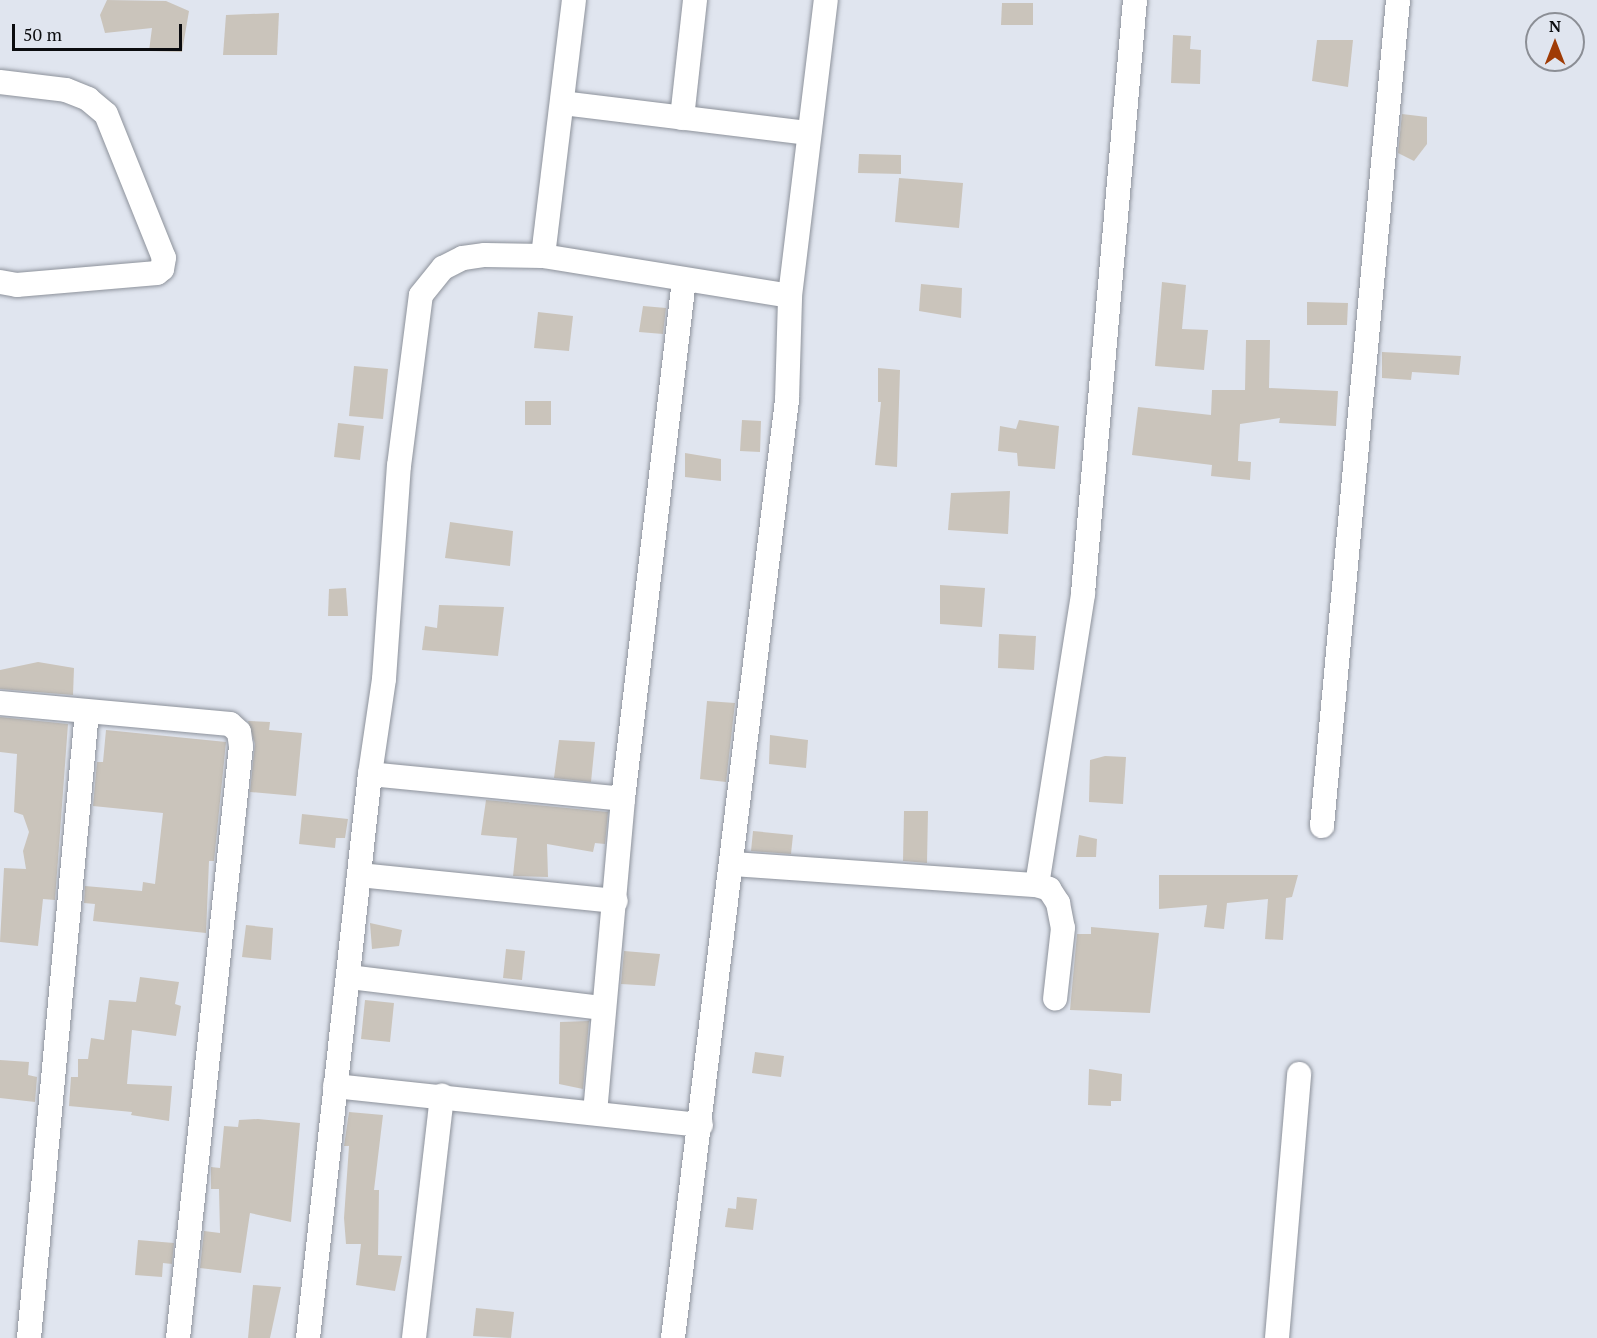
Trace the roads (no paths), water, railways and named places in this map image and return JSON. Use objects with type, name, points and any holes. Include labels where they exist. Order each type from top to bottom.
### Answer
[{"type":"street","points":[[543,256],[574,0]]},
{"type":"street","points":[[682,118],[695,0]]},
{"type":"street","points":[[674,1338],[733,864],[787,400],[790,296],[826,0]]},
{"type":"street","points":[[1037,885],[1083,593],[1135,0]]},
{"type":"street","points":[[1322,826],[1398,0]]},
{"type":"street","points":[[0,82],[66,90],[88,99],[106,114],[164,258],[162,269],[157,273],[17,285],[0,282]]},
{"type":"street","points":[[563,103],[809,133]]},
{"type":"street","points":[[308,1338],[334,1086],[350,978],[370,774],[386,656],[399,466],[421,295],[444,268],[463,258],[543,256],[790,296]]},
{"type":"street","points":[[595,1113],[603,1008],[616,901],[623,799],[684,280]]},
{"type":"street","points":[[0,703],[230,724],[239,732],[240,746],[178,1338]]},
{"type":"street","points":[[29,1338],[87,712]]},
{"type":"street","points":[[370,774],[623,799]]},
{"type":"street","points":[[733,864],[1037,885],[1049,889],[1058,903],[1062,928],[1055,999]]},
{"type":"street","points":[[359,875],[616,901]]},
{"type":"street","points":[[350,978],[603,1008]]},
{"type":"street","points":[[1277,1338],[1299,1074]]},
{"type":"street","points":[[334,1086],[701,1125]]},
{"type":"street","points":[[414,1338],[442,1096]]}]
